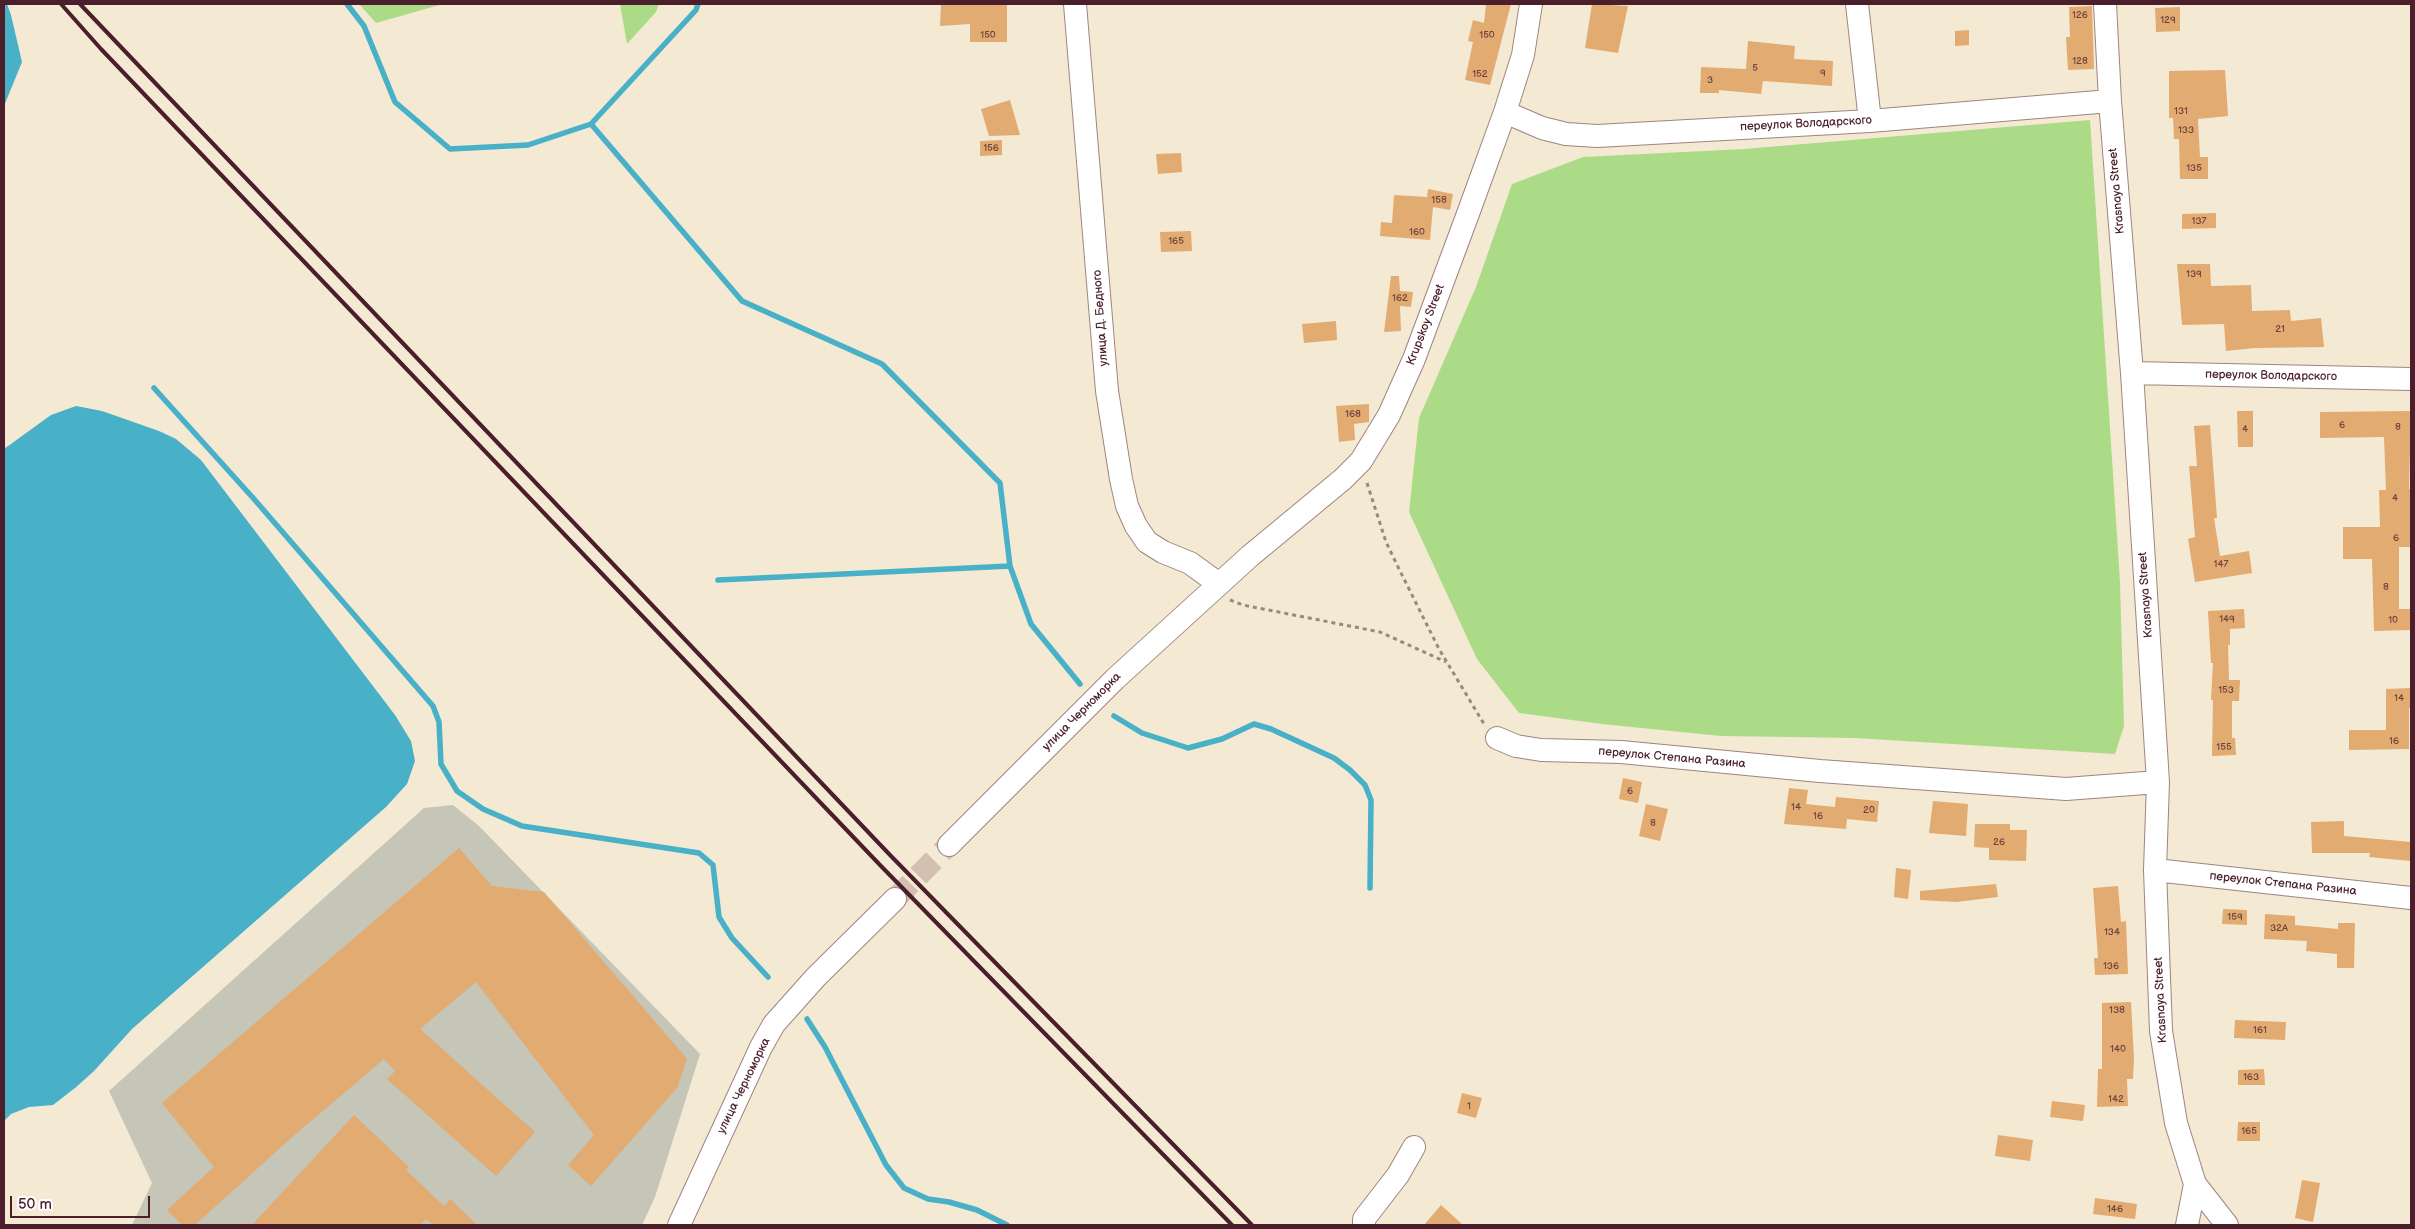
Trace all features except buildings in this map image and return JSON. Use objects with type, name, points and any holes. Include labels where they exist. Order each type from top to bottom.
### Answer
[{"type":"street","name":"улица Д. Бедного","points":[[1075,4],[1107,391],[1127,506],[1136,526],[1148,542],[1164,552],[1190,563],[1216,588]]},
{"type":"street","name":"Krupskoy Street","points":[[1216,588],[1362,461],[1389,415],[1414,359],[1505,112],[1523,54],[1531,4]]},
{"type":"street","points":[[1857,4],[1870,121]]},
{"type":"street","name":"Krasnaya Street","points":[[2105,4],[2110,101],[2132,373],[2158,782],[2155,870],[2161,1032],[2176,1123],[2195,1184],[2227,1225]]},
{"type":"street","name":"переулок Володарского","points":[[1505,112],[1542,128],[1566,134],[1597,136],[1870,121],[2110,101]]},
{"type":"street","name":"переулок Володарского","points":[[2132,373],[2411,379]]},
{"type":"street","name":"улица Черноморка","points":[[949,845],[1115,679],[1216,588]]},
{"type":"street","name":"переулок Степана Разина","points":[[1497,738],[1516,746],[1541,750],[1621,752],[1820,771],[2066,789],[2158,782]]},
{"type":"street","name":"переулок Степана Разина","points":[[2155,870],[2411,898]]},
{"type":"street","name":"улица Черноморка","points":[[679,1225],[761,1047],[774,1024],[816,977],[895,899]]},
{"type":"street","points":[[1364,1225],[1364,1219],[1398,1175],[1414,1146]]},
{"type":"street","name":"Krasnaya Street","points":[[2187,1225],[2195,1184]]},
{"type":"path","points":[[1362,461],[1386,542],[1447,662],[1484,724],[1497,738]]},
{"type":"path","points":[[1216,588],[1243,604],[1380,632],[1447,662]]},
{"type":"shaded area","points":[[453,805],[479,826],[700,1054],[655,1197],[642,1225],[132,1225],[152,1183],[109,1091],[424,808]]},
{"type":"green space","points":[[359,4],[443,4],[376,23]]},
{"type":"green space","points":[[620,4],[659,4],[656,12],[627,44]]},
{"type":"green space","points":[[2090,120],[2120,582],[2124,726],[2115,754],[1855,738],[1721,736],[1602,724],[1519,713],[1477,659],[1409,512],[1419,418],[1476,287],[1512,184],[1583,157],[1744,149]]},
{"type":"water","points":[[4,4],[7,4],[11,15],[22,62],[4,106]]},
{"type":"water","points":[[76,406],[102,411],[159,431],[176,439],[201,460],[395,715],[411,741],[415,761],[407,784],[386,807],[132,1029],[94,1071],[75,1088],[53,1105],[29,1107],[11,1114],[4,1121],[4,449],[51,415]]},
{"type":"waterway","points":[[347,4],[364,26],[395,102],[450,149],[528,145],[591,124],[696,10],[698,4]]},
{"type":"waterway","points":[[591,124],[742,301],[882,364],[1000,483],[1010,566],[1031,624],[1080,684]]},
{"type":"waterway","points":[[154,388],[254,499],[433,706],[439,722],[441,764],[457,791],[483,809],[522,826],[699,853],[713,865],[719,917],[732,938],[768,977]]},
{"type":"waterway","points":[[718,580],[1010,566]]},
{"type":"waterway","points":[[1114,716],[1142,733],[1188,748],[1222,739],[1254,724],[1271,729],[1334,758],[1365,785],[1371,800],[1370,888]]},
{"type":"waterway","points":[[807,1019],[825,1047],[886,1165],[904,1188],[928,1199],[949,1202],[977,1210],[1007,1225]]},
{"type":"tunnel","points":[[895,899],[949,845]]},
{"type":"railway","points":[[61,4],[101,49],[880,865],[1232,1225]]},
{"type":"railway","points":[[80,4],[890,855],[1252,1225]]}]
